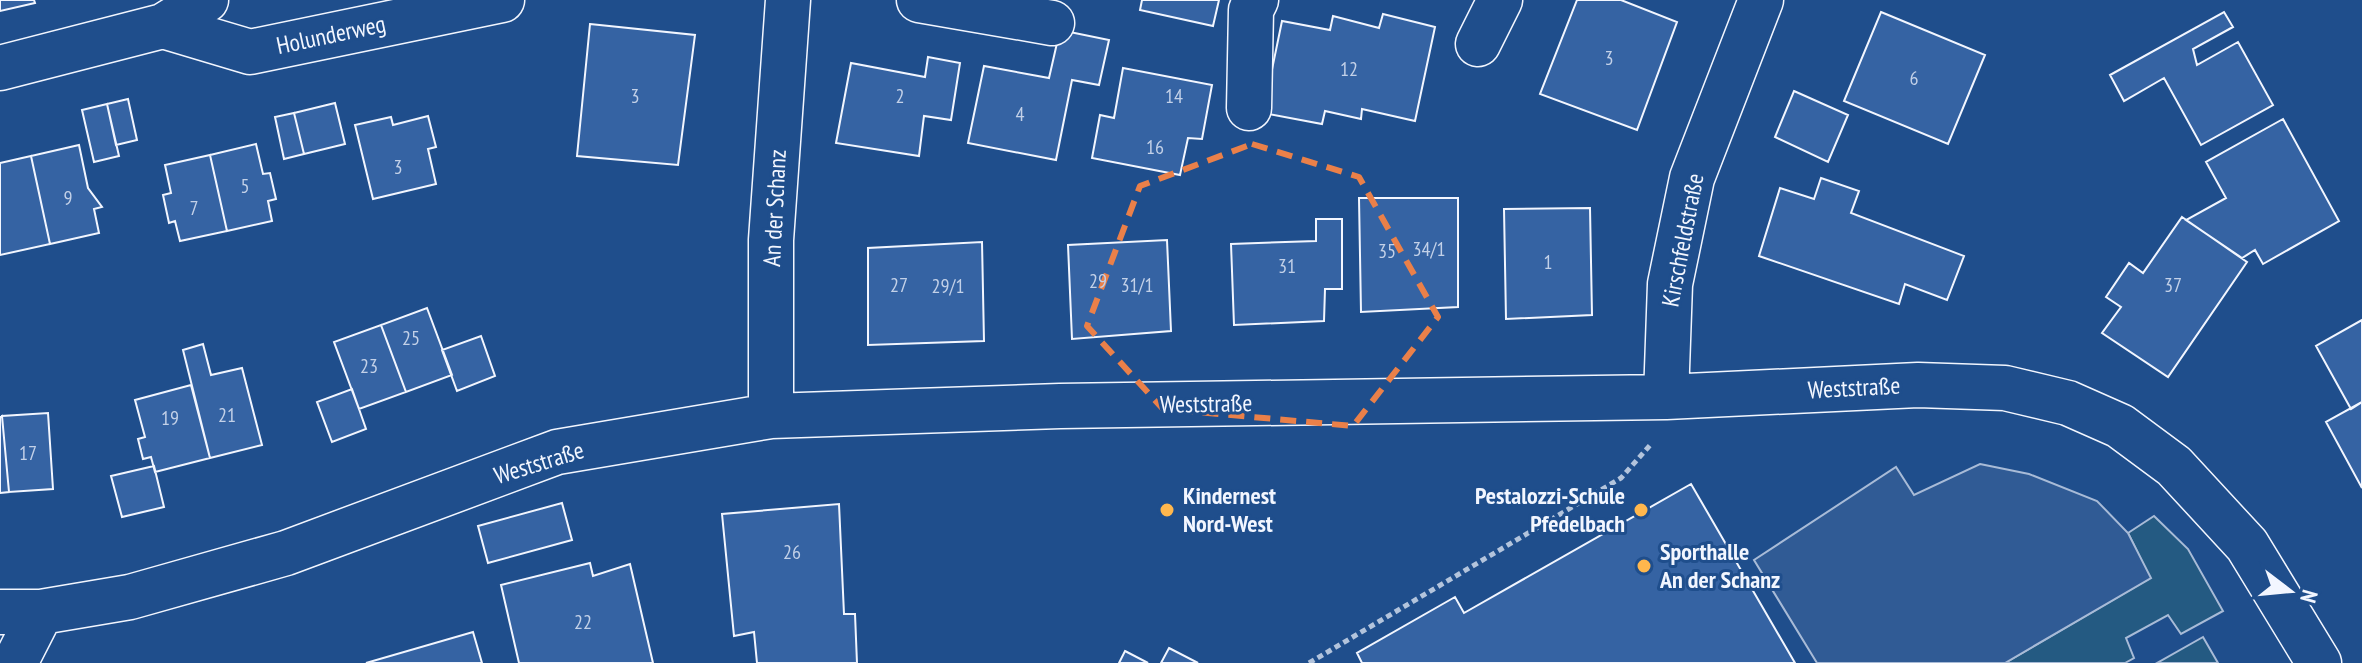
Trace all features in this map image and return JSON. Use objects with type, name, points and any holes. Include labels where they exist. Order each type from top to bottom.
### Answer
[{"type":"street","points":[[0,68],[206,0]]},
{"type":"street","name":"Holunderweg","points":[[161,13],[250,52],[502,0]]},
{"type":"street","name":"An der Schanz","points":[[771,416],[771,240],[788,0]]},
{"type":"street","points":[[919,0],[1052,23]]},
{"type":"street","points":[[1249,108],[1251,10],[1256,0]]},
{"type":"street","points":[[1478,44],[1500,0]]},
{"type":"street","name":"Kirschfeldstraße","points":[[1666,397],[1670,284],[1692,178],[1761,0]]},
{"type":"street","name":"Weststraße","points":[[21,612],[130,597],[286,553],[557,452],[771,416],[1060,406],[1666,397],[1918,385],[2005,388],[2068,403],[2120,426],[2174,466],[2247,545],[2319,663]]},
{"type":"street","points":[[15,663],[21,612]]},
{"type":"path","points":[[1309,663],[1621,478],[1656,439],[1666,397]]},
{"type":"highlighted area","points":[[1252,144],[1359,177],[1438,317],[1353,426],[1163,409],[1087,326],[1140,186]]},
{"type":"shaded area","points":[[1980,464],[2029,474],[2097,501],[2128,533],[2151,578],[2005,663],[1817,663],[1754,560],[1896,467],[1914,495]]},
{"type":"shaded area","points":[[2154,516],[2188,549],[2223,611],[2181,634],[2168,615],[2126,638],[2134,658],[2125,663],[2005,663],[2150,578],[2128,533]]},
{"type":"shaded area","points":[[2203,637],[2218,663],[2157,663]]},
{"type":"building","points":[[0,0],[34,0],[35,3],[0,11]]},
{"type":"building","points":[[1142,0],[1219,0],[1213,26],[1140,10]]},
{"type":"building","points":[[1577,0],[1621,0],[1677,22],[1637,130],[1540,94]]},
{"type":"building","points":[[1881,12],[1985,55],[1948,144],[1844,101]]},
{"type":"building","points":[[2224,12],[2233,27],[2193,49],[2197,65],[2238,42],[2273,105],[2201,145],[2164,78],[2124,101],[2110,75]]},
{"type":"building","points":[[1383,14],[1435,27],[1415,121],[1362,109],[1361,119],[1325,111],[1322,124],[1263,113],[1282,21],[1330,30],[1333,16],[1379,28]]},
{"type":"building","points":[[590,24],[695,35],[678,165],[577,156]]},
{"type":"building","points":[[1060,30],[1109,40],[1099,85],[1072,80],[1056,160],[968,143],[984,66],[1049,78]]},
{"type":"building","points":[[928,57],[960,63],[951,120],[924,116],[919,156],[836,143],[851,63],[925,77]]},
{"type":"building","points":[[1123,68],[1212,85],[1202,139],[1188,138],[1180,175],[1092,158],[1100,115],[1114,118]]},
{"type":"building","points":[[1794,91],[1848,115],[1828,162],[1775,137]]},
{"type":"building","points":[[128,99],[137,140],[116,145],[107,104]]},
{"type":"building","points":[[335,103],[345,144],[304,154],[294,113]]},
{"type":"building","points":[[107,104],[119,156],[94,162],[82,110]]},
{"type":"building","points":[[294,113],[304,154],[284,159],[275,117]]},
{"type":"building","points":[[428,116],[436,147],[428,149],[436,184],[373,199],[355,125],[391,117],[393,125]]},
{"type":"building","points":[[2283,119],[2339,221],[2263,264],[2255,250],[2242,258],[2186,220],[2226,198],[2206,162]]},
{"type":"building","points":[[256,144],[263,174],[270,173],[276,199],[268,201],[272,221],[227,231],[210,155]]},
{"type":"building","points":[[79,145],[88,188],[102,207],[94,209],[99,233],[50,244],[31,156]]},
{"type":"building","points":[[210,155],[227,231],[180,241],[175,221],[169,223],[163,195],[171,193],[165,165]]},
{"type":"building","points":[[31,156],[50,244],[0,255],[0,163]]},
{"type":"building","points":[[1821,178],[1859,191],[1851,213],[1964,256],[1947,300],[1905,284],[1899,304],[1759,256],[1780,188],[1814,199]]},
{"type":"building","points":[[1359,198],[1458,198],[1458,307],[1361,312]]},
{"type":"building","points":[[1590,208],[1592,315],[1506,319],[1504,209]]},
{"type":"building","points":[[2182,217],[2247,262],[2168,377],[2102,333],[2121,307],[2106,297],[2129,263],[2143,273]]},
{"type":"building","points":[[1316,219],[1342,219],[1342,289],[1325,289],[1324,321],[1234,325],[1231,244],[1316,241]]},
{"type":"building","points":[[1167,240],[1171,331],[1072,339],[1068,245]]},
{"type":"building","points":[[982,242],[984,341],[868,345],[868,248]]},
{"type":"building","points":[[427,308],[452,375],[406,392],[381,325]]},
{"type":"building","points":[[2362,320],[2362,402],[2351,409],[2316,346]]},
{"type":"building","points":[[381,325],[406,392],[359,409],[334,342]]},
{"type":"building","points":[[481,336],[495,376],[457,391],[442,350]]},
{"type":"building","points":[[203,344],[211,375],[242,368],[262,445],[210,458],[183,350]]},
{"type":"building","points":[[191,385],[210,458],[155,472],[151,457],[143,459],[138,439],[145,437],[135,400]]},
{"type":"building","points":[[352,389],[366,429],[332,442],[317,402]]},
{"type":"building","points":[[2362,402],[2362,488],[2326,422]]},
{"type":"building","points":[[48,413],[53,489],[9,492],[2,416]]},
{"type":"building","points":[[0,417],[9,492],[0,493]]},
{"type":"building","points":[[154,466],[164,507],[122,517],[111,476]]},
{"type":"building","name":"Pestalozzi-Schule Pfedelbach","points":[[1691,484],[1795,663],[1362,663],[1357,653],[1455,597],[1464,613]]},
{"type":"building","points":[[562,503],[572,540],[488,563],[478,526]]},
{"type":"building","points":[[839,504],[844,614],[855,614],[857,663],[757,663],[754,632],[734,636],[722,514]]},
{"type":"building","points":[[590,563],[593,576],[630,564],[653,663],[519,663],[501,585]]},
{"type":"building","points":[[473,632],[482,663],[366,663]]},
{"type":"building","points":[[1169,648],[1198,663],[1161,663]]},
{"type":"building","points":[[1125,651],[1148,663],[1119,663]]},
{"type":"place","name":"Kindernest Nord-West","points":[[1167,510]]},
{"type":"place","name":"Pestalozzi-Schule Pfedelbach","points":[[1641,510]]},
{"type":"place","name":"Sporthalle An der Schanz","points":[[1644,566]]}]
